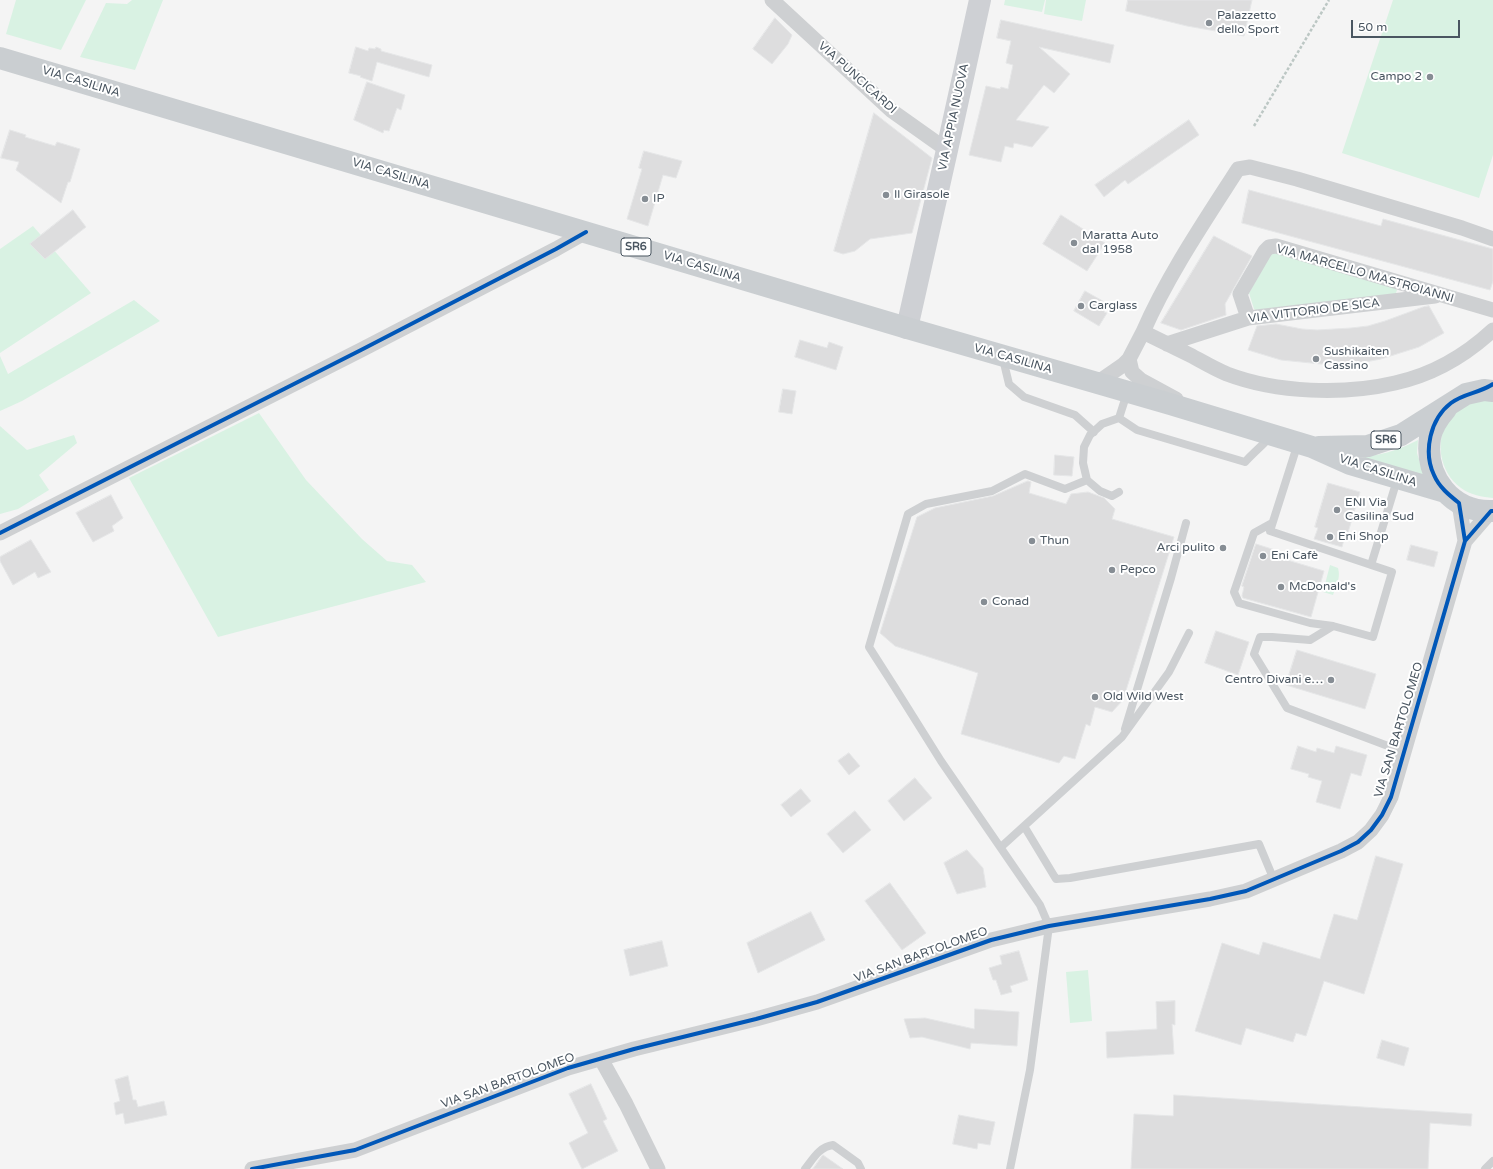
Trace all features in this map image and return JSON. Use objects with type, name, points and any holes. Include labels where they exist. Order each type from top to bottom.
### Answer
[{"type":"main road","name":"VIA CASILINA","points":[[0,58],[1305,445],[1350,464],[1398,478],[1452,497],[1472,510],[1492,511]]},
{"type":"main road","name":"VIA CASILINA","points":[[1305,445],[1368,446],[1401,435],[1466,394],[1490,388]]},
{"type":"main road","name":"VIA CASILINA","points":[[1451,403],[1438,418],[1430,436],[1429,456],[1434,475],[1452,497]]},
{"type":"street","name":"VIA PUNCICARDI","points":[[772,0],[892,111],[947,150]]},
{"type":"street","name":"VIA APPIA NUOVA","points":[[907,328],[980,0]]},
{"type":"street","points":[[1097,383],[1129,359],[1154,306],[1212,208],[1238,169],[1250,167],[1284,175],[1462,228],[1493,239]]},
{"type":"street","points":[[0,533],[361,350],[586,232]]},
{"type":"street","name":"VIA MARCELLO MASTROIANNI","points":[[1248,318],[1240,294],[1269,247],[1276,246],[1493,310]]},
{"type":"street","name":"VIA VITTORIO DE SICA","points":[[1167,344],[1248,318],[1440,295]]},
{"type":"street","points":[[1143,332],[1227,374],[1260,383],[1303,390],[1346,390],[1397,383],[1416,377],[1455,359],[1478,344],[1493,330]]},
{"type":"street","points":[[1129,359],[1132,372],[1141,380],[1204,415]]},
{"type":"street","points":[[1452,497],[1465,541]]},
{"type":"street","points":[[1465,541],[1492,511]]},
{"type":"street","name":"VIA SAN BARTOLOMEO","points":[[252,1169],[355,1150],[568,1068],[817,1002],[991,940],[1049,926],[1210,899],[1246,891],[1341,851],[1358,842],[1371,830],[1382,815],[1391,797],[1465,541]]},
{"type":"street","points":[[601,1059],[626,1104],[658,1169]]},
{"type":"lane","points":[[1003,356],[1009,384],[1024,397],[1075,414],[1094,432]]},
{"type":"lane","points":[[1119,418],[1127,392]]},
{"type":"lane","points":[[1119,418],[1102,424],[1090,435],[1084,447],[1083,463],[1087,480],[1100,491],[1112,496],[1119,492]]},
{"type":"lane","points":[[1119,418],[1137,430],[1245,462],[1251,454],[1261,447],[1271,435]]},
{"type":"lane","points":[[1271,527],[1305,445]]},
{"type":"lane","points":[[1010,1169],[1030,1070],[1049,926],[1040,905],[941,761],[869,647],[908,514],[926,504],[992,491],[1025,474],[1065,489],[1087,480]]},
{"type":"lane","points":[[1371,565],[1398,478]]},
{"type":"lane","points":[[1122,737],[1171,578],[1186,523]]},
{"type":"lane","points":[[1271,527],[1392,572],[1373,637],[1333,626],[1310,623],[1239,603],[1234,592],[1254,533],[1271,527]]},
{"type":"lane","points":[[1333,626],[1310,640],[1272,637],[1260,638],[1254,654],[1287,708],[1404,752]]},
{"type":"lane","points":[[1001,847],[1122,737],[1169,672],[1189,634]]},
{"type":"lane","points":[[1024,826],[1056,879],[1259,844],[1274,880]]},
{"type":"lane","points":[[805,1169],[825,1146],[832,1146],[858,1163],[861,1169]]},
{"type":"lane","points":[[1485,1169],[1493,1161]]},
{"type":"path","points":[[1254,126],[1329,0]]},
{"type":"green space","points":[[16,0],[86,0],[61,50],[6,34]]},
{"type":"green space","points":[[132,0],[163,0],[135,70],[80,57],[106,3],[127,4]]},
{"type":"green space","points":[[1005,0],[1045,0],[1042,12],[1004,5]]},
{"type":"green space","points":[[1046,0],[1086,0],[1082,21],[1044,14]]},
{"type":"green space","name":"Campo 2","points":[[1393,0],[1493,0],[1493,155],[1479,198],[1342,153]]},
{"type":"green space","points":[[33,226],[91,293],[0,353],[0,249]]},
{"type":"green space","points":[[1276,251],[1392,284],[1397,290],[1395,296],[1261,313],[1254,309],[1249,293],[1271,254]]},
{"type":"green space","points":[[134,300],[160,321],[22,401],[0,411],[0,356],[8,374]]},
{"type":"green space","points":[[1493,395],[1493,498],[1473,494],[1461,488],[1454,481],[1444,464],[1441,455],[1441,445],[1445,426],[1454,411],[1467,404]]},
{"type":"green space","points":[[259,413],[306,480],[362,539],[387,561],[412,565],[426,582],[218,637],[129,478]]},
{"type":"green space","points":[[0,426],[27,450],[74,435],[77,443],[39,475],[49,490],[18,509],[0,514]]},
{"type":"green space","points":[[1418,440],[1417,453],[1424,476],[1362,457],[1390,452]]},
{"type":"green space","points":[[1330,565],[1338,568],[1339,572],[1338,582],[1333,595],[1323,592]]},
{"type":"green space","points":[[1088,970],[1092,1021],[1070,1023],[1066,972]]},
{"type":"building","name":"Palazzetto dello Sport","points":[[1128,0],[1252,0],[1244,36],[1187,26],[1126,11]]},
{"type":"building","points":[[775,18],[792,35],[788,44],[772,64],[753,49]]},
{"type":"building","points":[[1001,20],[1114,45],[1110,63],[1039,47],[1070,74],[1054,93],[1044,85],[1016,120],[1049,127],[1032,147],[1014,143],[1013,148],[1005,146],[1001,162],[969,155],[986,86],[1008,89],[1013,65],[1006,63],[1011,41],[997,38]]},
{"type":"building","points":[[356,47],[368,51],[369,48],[375,49],[376,47],[381,49],[381,51],[432,65],[429,77],[377,62],[372,81],[349,73]]},
{"type":"building","points":[[367,82],[405,95],[401,110],[397,108],[389,131],[384,130],[383,133],[354,120]]},
{"type":"building","name":"Il Girasole","points":[[874,113],[932,158],[912,233],[870,239],[855,251],[843,254],[834,251]]},
{"type":"building","points":[[1189,120],[1199,135],[1128,184],[1125,180],[1104,197],[1095,185]]},
{"type":"building","points":[[10,130],[26,135],[25,137],[55,146],[57,142],[80,149],[70,182],[68,182],[61,203],[16,170],[19,162],[1,158]]},
{"type":"building","name":"IP","points":[[644,151],[682,161],[676,178],[663,175],[648,226],[627,219],[642,169],[639,168]]},
{"type":"building","points":[[1249,190],[1381,226],[1383,219],[1493,249],[1493,281],[1490,290],[1242,223]]},
{"type":"building","points":[[73,210],[86,227],[45,259],[30,244]]},
{"type":"building","name":"Maratta Auto dal 1958","points":[[1061,215],[1105,243],[1087,271],[1043,244]]},
{"type":"building","points":[[1214,236],[1252,256],[1225,304],[1226,315],[1181,330],[1161,323]]},
{"type":"building","points":[[1085,291],[1108,304],[1104,312],[1107,313],[1099,326],[1074,311]]},
{"type":"building","points":[[1429,306],[1444,333],[1419,347],[1381,359],[1360,363],[1321,364],[1281,360],[1248,350],[1257,326],[1276,324],[1317,330],[1351,328],[1368,326]]},
{"type":"building","points":[[800,340],[827,348],[829,342],[843,347],[836,370],[795,357]]},
{"type":"building","points":[[783,389],[796,391],[792,414],[779,412]]},
{"type":"building","points":[[1055,455],[1074,457],[1072,476],[1054,475]]},
{"type":"building","points":[[1028,481],[1031,482],[1029,493],[1066,504],[1071,494],[1088,492],[1104,498],[1115,509],[1112,519],[1174,537],[1123,700],[1112,712],[1095,707],[1090,726],[1086,724],[1075,759],[1064,756],[1059,763],[961,734],[978,673],[895,646],[880,633],[917,517],[935,508],[993,496]]},
{"type":"building","points":[[1328,483],[1360,492],[1347,536],[1345,536],[1342,547],[1314,539],[1318,528],[1315,527]]},
{"type":"building","points":[[111,495],[123,518],[112,526],[114,531],[93,542],[76,513]]},
{"type":"building","points":[[31,540],[51,572],[38,578],[35,572],[13,585],[0,561],[0,557]]},
{"type":"building","points":[[1256,544],[1278,551],[1277,557],[1324,571],[1311,617],[1243,598],[1244,587],[1242,586]]},
{"type":"building","points":[[1411,545],[1438,552],[1434,567],[1407,560]]},
{"type":"building","points":[[1216,631],[1249,642],[1238,675],[1205,663]]},
{"type":"building","points":[[1297,650],[1376,674],[1365,709],[1286,685]]},
{"type":"building","points":[[1298,746],[1316,752],[1317,748],[1334,753],[1336,746],[1367,755],[1361,776],[1351,773],[1340,809],[1316,802],[1322,781],[1308,777],[1309,774],[1291,769]]},
{"type":"building","points":[[849,753],[860,766],[849,775],[838,761]]},
{"type":"building","points":[[915,778],[932,798],[904,821],[888,801]]},
{"type":"building","points":[[801,789],[811,801],[791,817],[781,805]]},
{"type":"building","points":[[855,811],[871,830],[843,853],[827,834]]},
{"type":"building","points":[[967,850],[983,868],[986,887],[957,894],[944,863]]},
{"type":"building","points":[[1376,856],[1403,864],[1364,994],[1324,981],[1306,1036],[1296,1033],[1293,1042],[1246,1028],[1241,1045],[1195,1031],[1222,943],[1259,955],[1263,942],[1320,959],[1334,914],[1357,920]]},
{"type":"building","points":[[890,883],[926,933],[902,950],[865,901]]},
{"type":"building","points":[[811,912],[825,940],[758,973],[747,943]]},
{"type":"building","points":[[662,941],[668,966],[630,976],[624,950]]},
{"type":"building","points":[[1019,951],[1028,980],[1010,986],[1012,992],[1001,995],[996,980],[993,980],[989,968],[1002,964],[1000,956]]},
{"type":"building","points":[[1175,1001],[1175,1025],[1172,1024],[1174,1054],[1107,1058],[1106,1032],[1157,1029],[1156,1002]]},
{"type":"building","points":[[975,1009],[1019,1012],[1017,1046],[971,1043],[970,1049],[922,1037],[910,1038],[904,1019],[925,1018],[974,1029]]},
{"type":"building","points":[[1382,1040],[1409,1048],[1404,1066],[1377,1058]]},
{"type":"building","points":[[128,1076],[133,1100],[136,1100],[138,1107],[164,1101],[167,1115],[125,1124],[123,1113],[116,1115],[114,1103],[120,1101],[115,1080]]},
{"type":"building","points":[[591,1084],[607,1119],[603,1121],[618,1151],[582,1169],[569,1143],[588,1133],[569,1094]]},
{"type":"building","points":[[1174,1095],[1472,1114],[1471,1126],[1430,1123],[1428,1169],[1131,1169],[1134,1114],[1173,1116]]},
{"type":"building","points":[[959,1115],[995,1122],[990,1145],[978,1143],[977,1149],[953,1144]]},
{"type":"building","points":[[823,1155],[843,1169],[813,1169]]},
{"type":"cycle path","points":[[0,533],[361,350],[586,232]]},
{"type":"cycle path","points":[[1465,541],[1459,503],[1441,487],[1434,475],[1429,456],[1430,436],[1438,418],[1451,403],[1461,397],[1493,384]]},
{"type":"cycle path","points":[[252,1169],[355,1150],[568,1068],[634,1049],[756,1019],[817,1002],[991,940],[1049,926],[1210,899],[1246,891],[1341,851],[1358,842],[1371,830],[1382,815],[1391,797],[1465,541],[1491,511],[1493,511]]},
{"type":"place","name":"Palazzetto dello Sport","points":[[1209,23]]},
{"type":"place","name":"Campo 2","points":[[1430,77]]},
{"type":"place","name":"Il Girasole","points":[[886,195]]},
{"type":"place","name":"IP","points":[[645,199]]},
{"type":"place","name":"Maratta Auto dal 1958","points":[[1074,243]]},
{"type":"place","name":"Carglass","points":[[1081,306]]},
{"type":"place","name":"Sushikaiten Cassino","points":[[1316,359]]},
{"type":"place","name":"ENI Via Casilina Sud","points":[[1337,510]]},
{"type":"place","name":"Eni Shop","points":[[1330,537]]},
{"type":"place","name":"Thun","points":[[1032,541]]},
{"type":"place","name":"Arci pulito","points":[[1223,548]]},
{"type":"place","name":"Eni Cafè","points":[[1263,556]]},
{"type":"place","name":"Pepco","points":[[1112,570]]},
{"type":"place","name":"McDonald's","points":[[1281,587]]},
{"type":"place","name":"Conad","points":[[984,602]]},
{"type":"place","name":"Centro Divani e…","points":[[1331,680]]},
{"type":"place","name":"Old Wild West","points":[[1095,697]]}]
